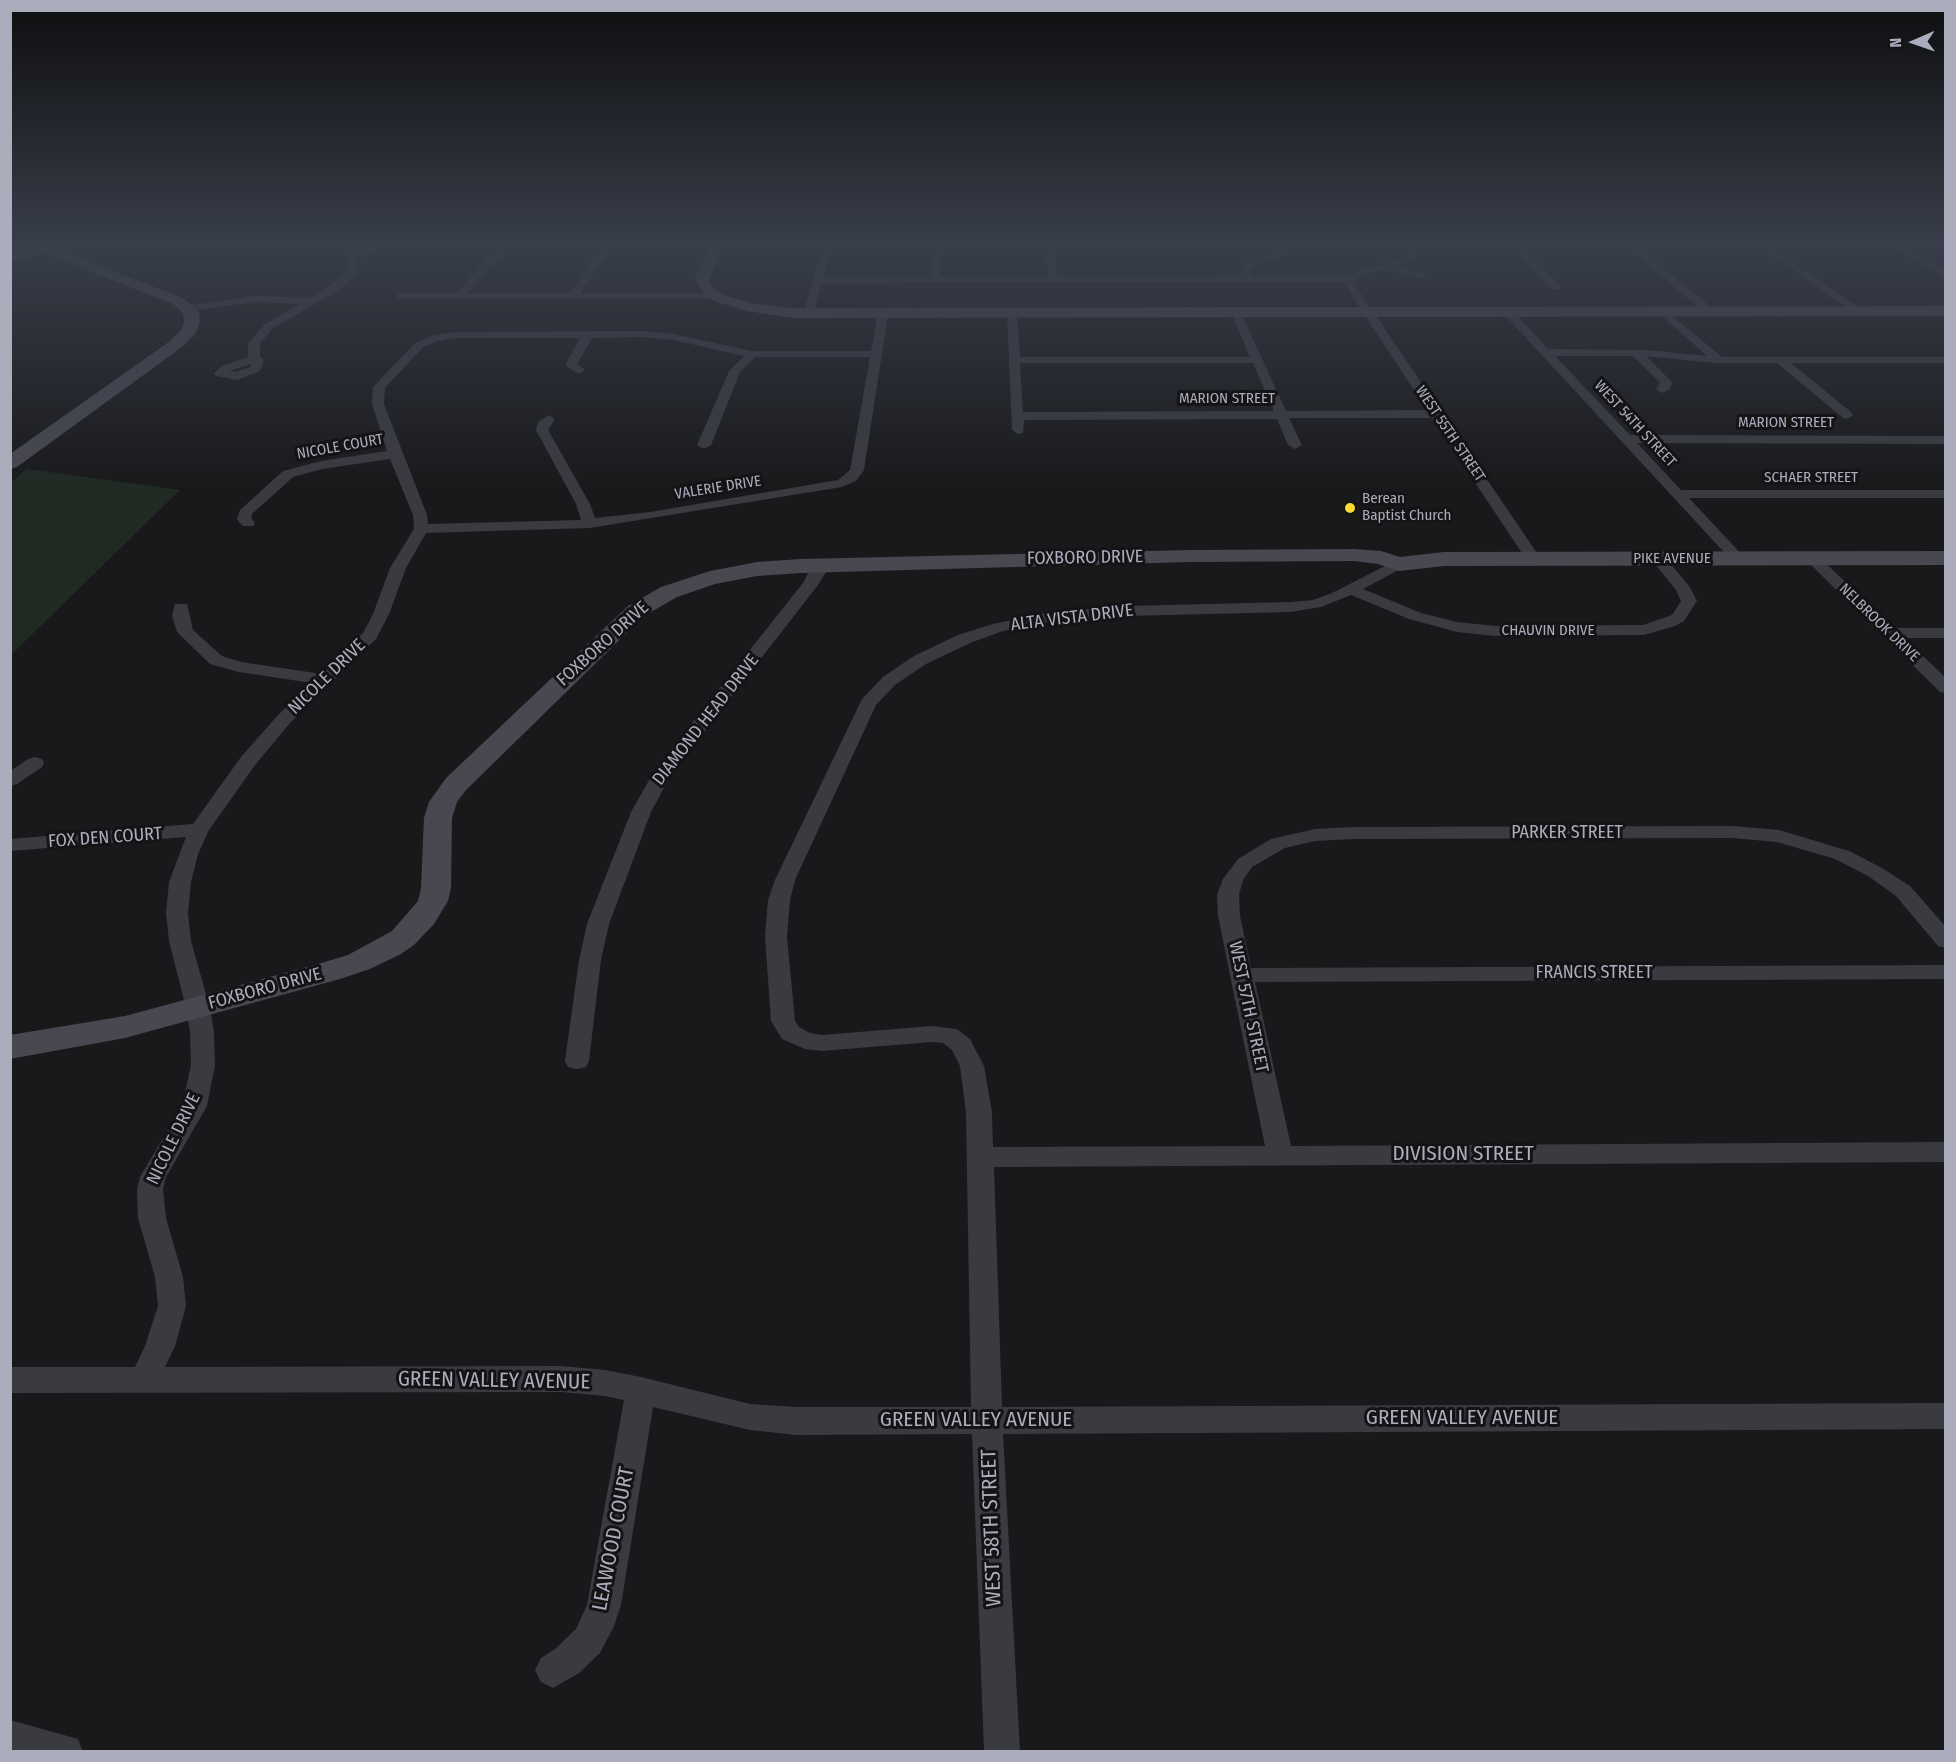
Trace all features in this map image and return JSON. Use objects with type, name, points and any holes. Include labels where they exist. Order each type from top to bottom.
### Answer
[{"type":"street","points":[[10,463],[176,344],[190,327]]},
{"type":"street","points":[[254,359],[254,344],[269,327]]},
{"type":"street","name":"VALERIE DRIVE","points":[[421,529],[590,524],[828,487],[849,480],[857,470],[881,327]]},
{"type":"street","points":[[1013,327],[1018,430]]},
{"type":"street","points":[[1242,327],[1295,445]]},
{"type":"street","name":"WEST 55TH STREET","points":[[1378,327],[1533,559]]},
{"type":"street","name":"WEST 54TH STREET","points":[[1522,327],[1738,559]]},
{"type":"street","points":[[1681,327],[1719,360]]},
{"type":"street","points":[[421,529],[420,515],[395,454],[378,404],[377,391],[423,342],[454,335],[588,334],[673,337],[752,354],[876,354]]},
{"type":"street","points":[[579,370],[571,365],[588,334]]},
{"type":"street","points":[[1545,352],[1636,353],[1719,360],[1946,360]]},
{"type":"street","points":[[1636,353],[1665,382],[1666,386],[1662,389]]},
{"type":"street","points":[[704,445],[735,371],[752,354]]},
{"type":"street","points":[[1015,360],[1257,360]]},
{"type":"street","points":[[1780,360],[1847,415]]},
{"type":"street","points":[[1932,360],[1946,369]]},
{"type":"street","name":"MARION STREET","points":[[1018,416],[1437,414]]},
{"type":"street","points":[[549,419],[543,425],[542,430],[583,504],[590,524]]},
{"type":"street","name":"MARION STREET","points":[[1626,439],[1946,440]]},
{"type":"street","name":"NICOLE COURT","points":[[248,523],[244,519],[245,513],[288,474],[311,467],[395,454]]},
{"type":"street","name":"SCHAER STREET","points":[[1677,494],[1946,494]]},
{"type":"street","name":"NICOLE DRIVE","points":[[144,1379],[160,1346],[172,1306],[168,1276],[152,1218],[150,1189],[153,1177],[194,1106],[203,1065],[202,1032],[198,1008],[180,941],[177,913],[180,882],[188,854],[199,830],[248,761],[284,719],[370,635],[381,614],[398,568],[421,529]]},
{"type":"street","name":"FOXBORO DRIVE","points":[[10,1047],[97,1033],[329,972],[375,955],[403,938],[423,917],[433,901],[436,888],[438,818],[450,792],[473,766],[636,611],[669,592],[710,578],[757,569],[819,565],[1306,555],[1368,556],[1400,564]]},
{"type":"street","name":"PIKE AVENUE","points":[[1400,564],[1444,559],[1946,558]]},
{"type":"street","name":"CHAUVIN DRIVE","points":[[1350,589],[1415,616],[1467,629],[1644,630],[1678,618],[1689,601],[1683,589],[1659,559]]},
{"type":"street","name":"NELBROOK DRIVE","points":[[1813,559],[1946,688]]},
{"type":"street","name":"ALTA VISTA DRIVE","points":[[799,1039],[786,1027],[782,1013],[776,937],[779,900],[795,856],[863,713],[879,690],[895,676],[920,660],[964,639],[1027,621],[1125,611],[1298,606],[1329,600],[1387,568],[1400,564]]},
{"type":"street","name":"DIAMOND HEAD DRIVE","points":[[577,1061],[590,960],[598,924],[641,812],[663,772],[810,585],[819,572],[819,565]]},
{"type":"street","points":[[181,607],[180,616],[185,632],[216,660],[238,667],[326,680]]},
{"type":"street","points":[[1890,633],[1946,633]]},
{"type":"street","points":[[10,780],[35,763]]},
{"type":"street","name":"FOX DEN COURT","points":[[10,845],[199,830]]},
{"type":"street","name":"PARKER STREET","points":[[1245,863],[1278,843],[1315,835],[1732,832],[1779,836],[1818,847],[1858,863],[1886,879],[1918,906],[1946,941]]},
{"type":"street","name":"WEST 57TH STREET","points":[[1245,863],[1233,879],[1228,895],[1229,916],[1280,1155]]},
{"type":"street","name":"FRANCIS STREET","points":[[1242,975],[1946,972]]},
{"type":"street","name":"WEST 58TH STREET","points":[[799,1039],[822,1043],[931,1034],[949,1035],[962,1045],[969,1056],[976,1088],[981,1157],[987,1420],[1002,1752]]},
{"type":"street","name":"DIVISION STREET","points":[[981,1157],[1946,1152]]},
{"type":"street","name":"GREEN VALLEY AVENUE","points":[[10,1380],[561,1379],[605,1383],[750,1417],[785,1420],[1946,1416]]},
{"type":"street","name":"LEAWOOD COURT","points":[[553,1670],[567,1661],[588,1641],[597,1626],[606,1593],[641,1390]]},
{"type":"street","points":[[10,1738],[65,1752]]},
{"type":"shaded area","points":[[27,469],[180,490],[11,655],[11,482]]},
{"type":"place","name":"Berean Baptist Church","points":[[1350,508]]}]
